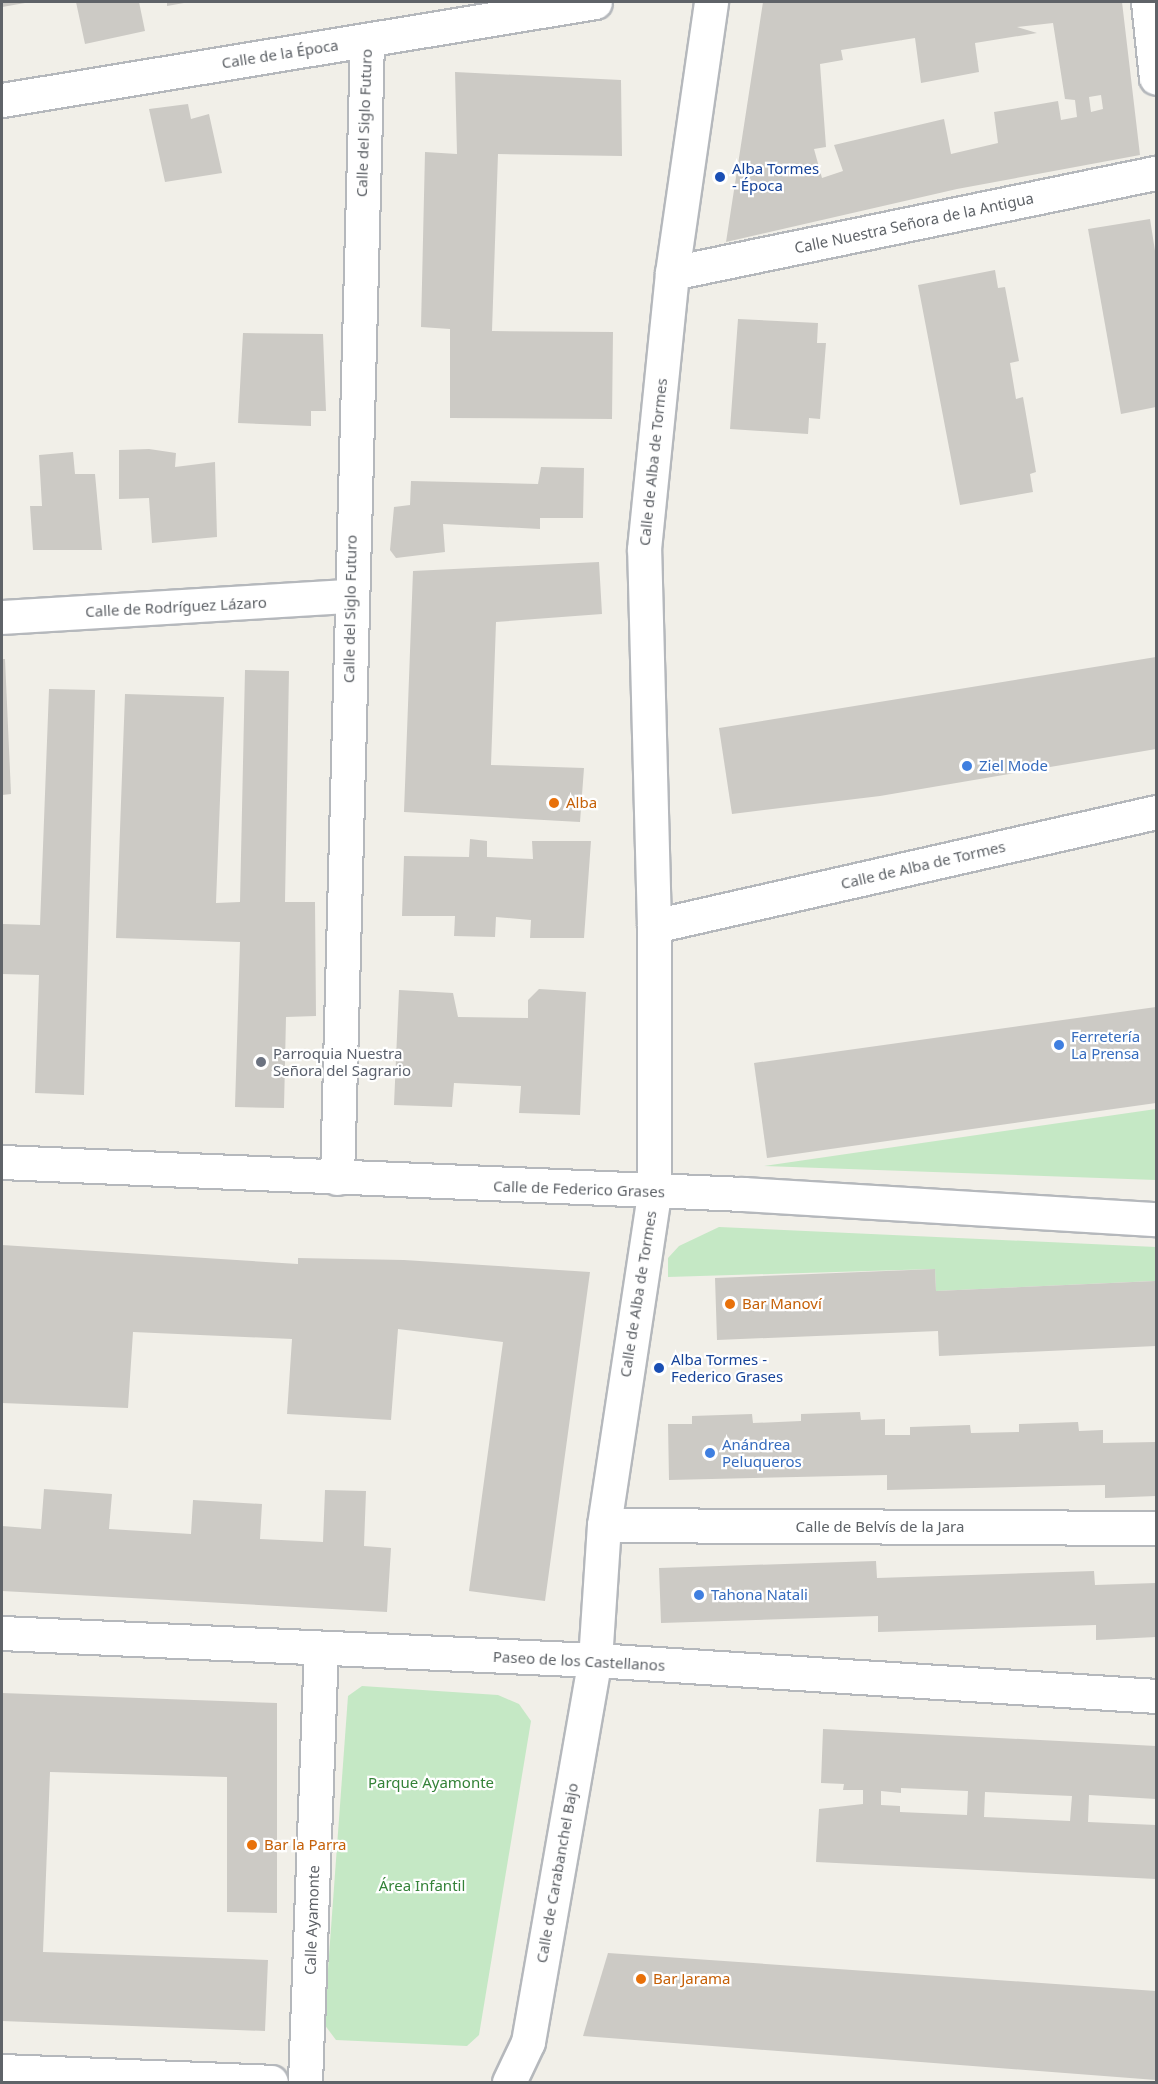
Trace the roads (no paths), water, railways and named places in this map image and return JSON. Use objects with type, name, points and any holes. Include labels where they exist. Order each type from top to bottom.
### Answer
[{"type":"street","name":"Calle de la Época","points":[[2,100],[595,2]]},
{"type":"street","name":"Calle de Alba de Tormes","points":[[595,1660],[604,1525],[654,1193],[654,926],[644,549],[672,273],[711,2]]},
{"type":"street","points":[[1148,2],[1156,78]]},
{"type":"street","name":"Calle del Siglo Futuro","points":[[337,1178],[350,596],[367,40]]},
{"type":"street","name":"Calle Nuestra Señora de la Antigua","points":[[672,273],[1156,173]]},
{"type":"street","name":"Calle de Rodríguez Lázaro","points":[[2,617],[350,596]]},
{"type":"street","name":"Calle de Alba de Tormes","points":[[654,926],[1156,812]]},
{"type":"street","name":"Calle de Federico Grases","points":[[2,1162],[654,1193],[743,1194],[1156,1219]]},
{"type":"street","name":"Calle de Belvís de la Jara","points":[[604,1525],[1156,1528]]},
{"type":"street","name":"Paseo de los Castellanos","points":[[2,1634],[321,1650],[595,1660],[1156,1696]]},
{"type":"street","name":"Calle Ayamonte","points":[[305,2082],[321,1650]]},
{"type":"street","name":"Calle de Carabanchel Bajo","points":[[509,2082],[528,2042],[595,1660]]},
{"type":"street","points":[[2,2071],[271,2082]]},
{"type":"place","name":"Alba Tormes - Época","points":[[720,177]]},
{"type":"place","name":"Ziel Mode","points":[[967,766]]},
{"type":"place","name":"Alba","points":[[554,803]]},
{"type":"place","name":"Ferretería La Prensa","points":[[1059,1045]]},
{"type":"place","name":"Parroquia Nuestra Señora del Sagrario","points":[[261,1062]]},
{"type":"place","name":"Bar Manoví","points":[[730,1304]]},
{"type":"place","name":"Alba Tormes - Federico Grases","points":[[659,1368]]},
{"type":"place","name":"Anándrea Peluqueros","points":[[710,1453]]},
{"type":"place","name":"Tahona Natali","points":[[699,1595]]},
{"type":"place","name":"Bar la Parra","points":[[252,1845]]},
{"type":"place","name":"Bar Jarama","points":[[641,1979]]},
{"type":"park label","name":"Parque Ayamonte","points":[[431,1783]]},
{"type":"park label","name":"Área Infantil","points":[[422,1886]]}]
